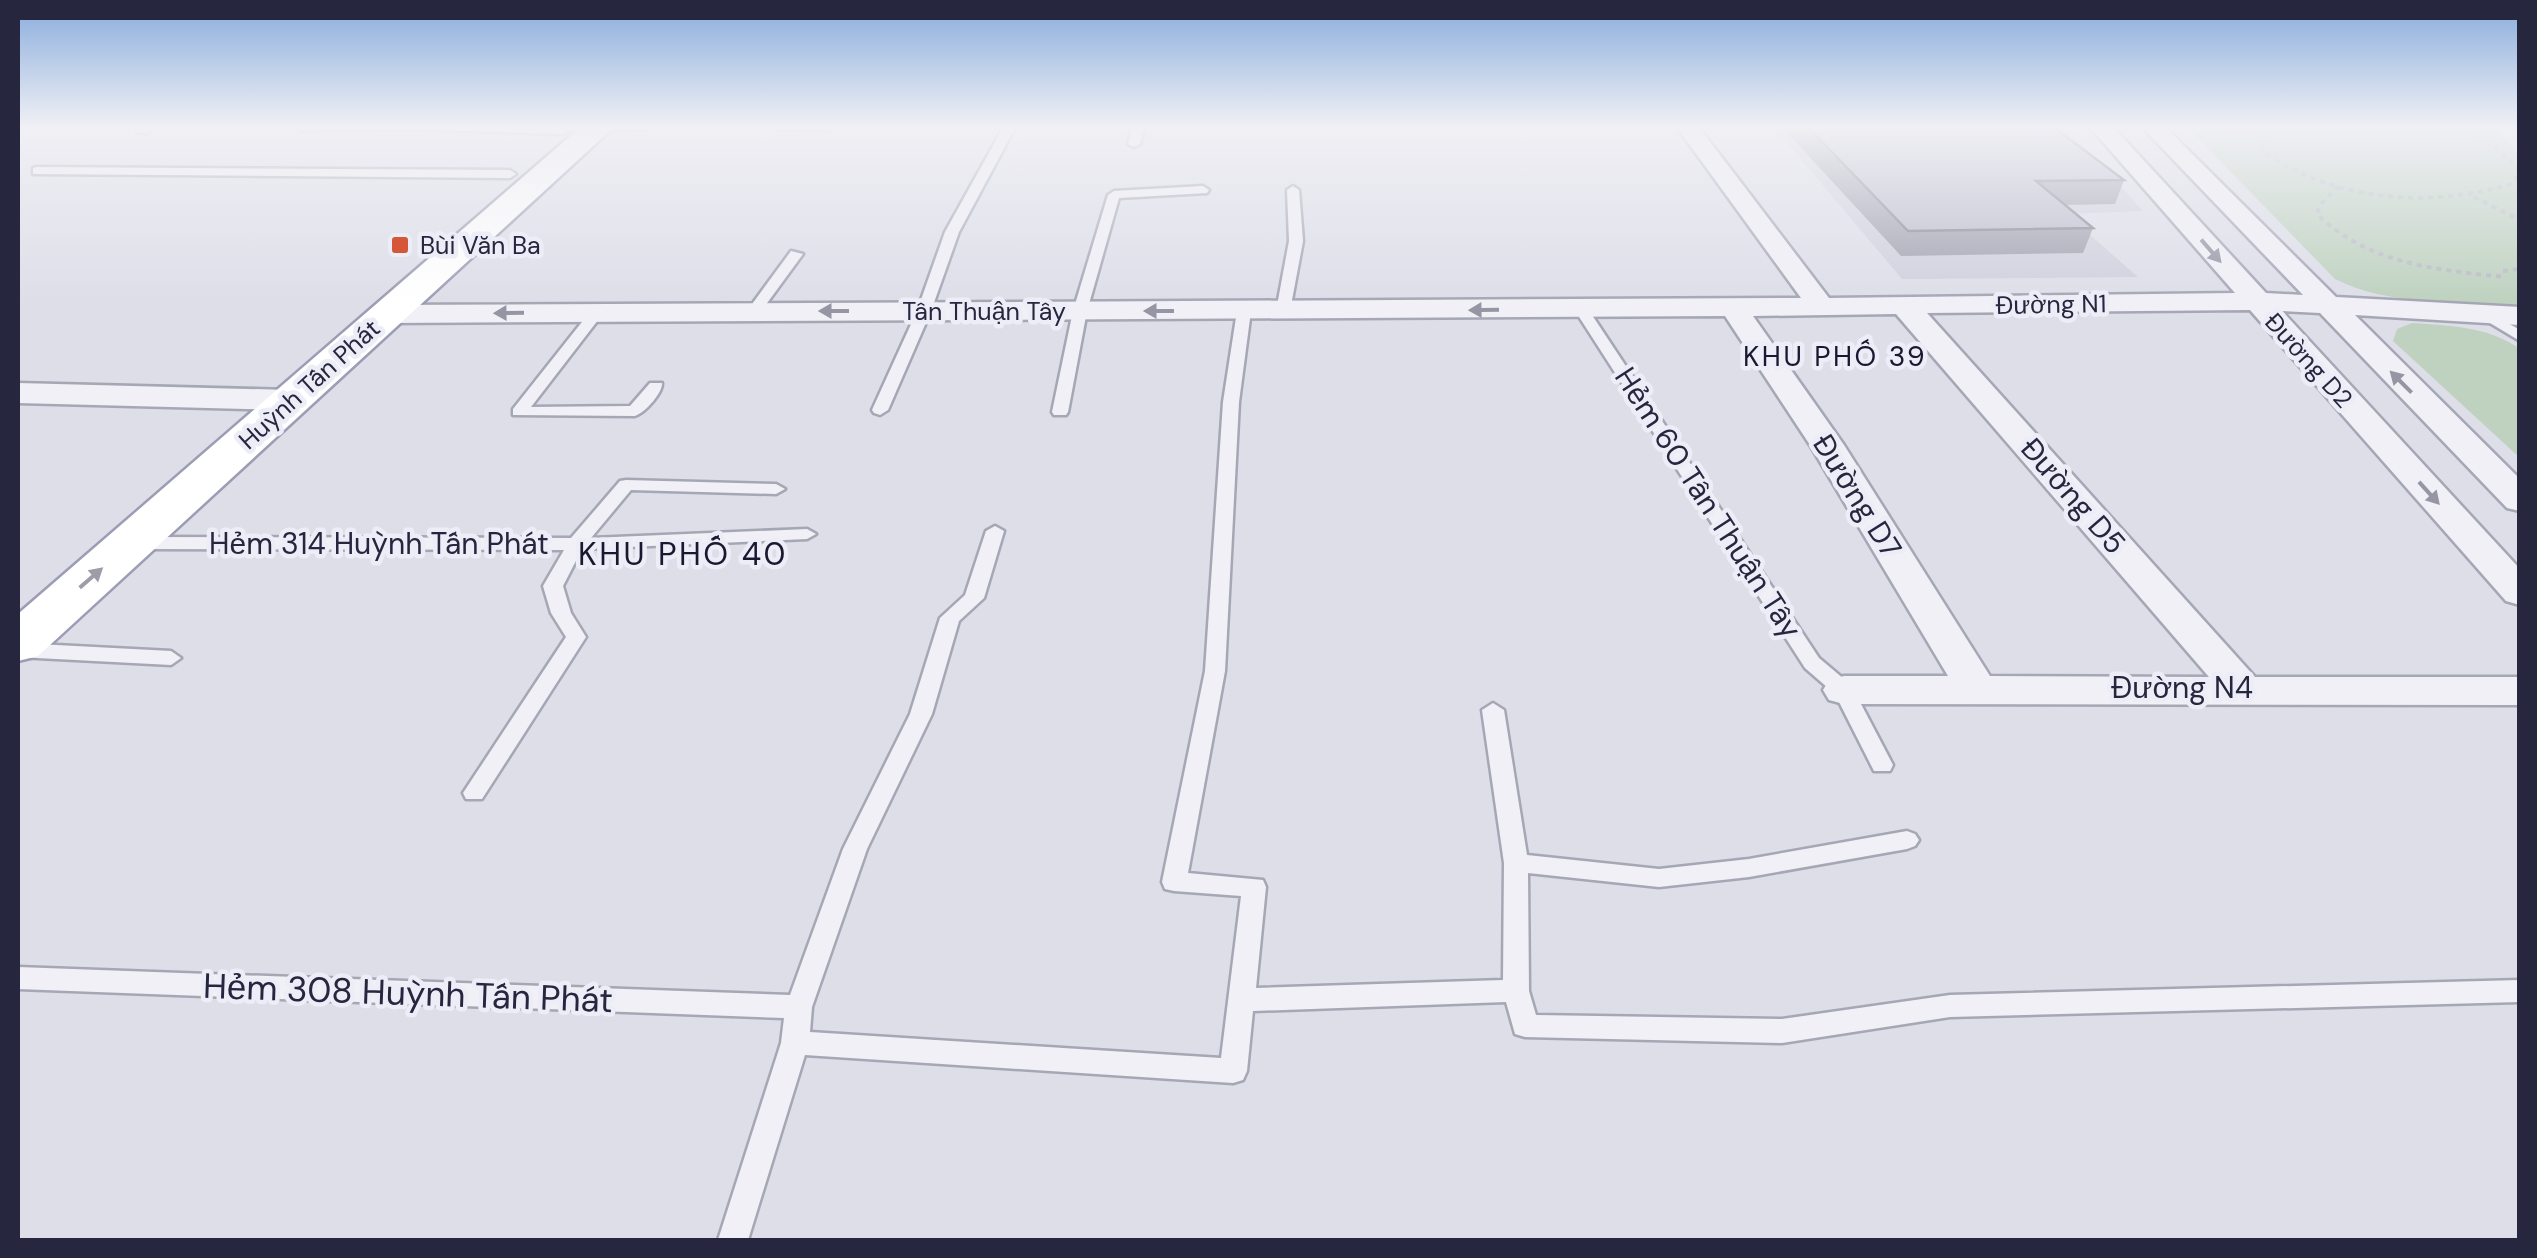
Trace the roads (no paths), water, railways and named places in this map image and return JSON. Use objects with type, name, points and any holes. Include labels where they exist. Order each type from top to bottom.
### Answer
[{"type":"main road","name":"Huỳnh Tấn Phát","points":[[18,642],[131,542],[268,400],[499,185]]},
{"type":"main road","name":"Huỳnh Tấn Phát","points":[[18,593],[268,400],[388,314],[522,185]]},
{"type":"street","points":[[1730,185],[1820,306]]},
{"type":"street","name":"Đường D2","points":[[2152,185],[2520,593]]},
{"type":"street","name":"Đường D2","points":[[2208,185],[2520,500]]},
{"type":"street","name":"Đường N1","points":[[1581,308],[2255,301],[2520,316]]},
{"type":"street","name":"Đường D5","points":[[1904,305],[2242,688]]},
{"type":"street","name":"Đường D7","points":[[1733,307],[1827,445],[1976,688]]},
{"type":"street","name":"Tân Thuận Tây","points":[[388,314],[1581,308]]},
{"type":"street","points":[[18,393],[268,400]]},
{"type":"street","name":"Đường N4","points":[[1844,690],[2520,690]]},
{"type":"lane","points":[[880,410],[924,311],[952,232],[978,185]]},
{"type":"lane","points":[[1060,412],[1080,311],[1114,195],[1203,190]]},
{"type":"lane","points":[[1283,311],[1296,242],[1293,190]]},
{"type":"lane","points":[[754,311],[796,254]]},
{"type":"lane","name":"Hẻm 60 Tân Thuận Tây","points":[[1581,308],[1812,663],[1844,690]]},
{"type":"lane","points":[[598,311],[519,412],[635,411],[656,386]]},
{"type":"lane","points":[[795,1042],[1233,1071],[1254,887],[1174,882],[1215,671],[1231,402],[1244,311]]},
{"type":"lane","points":[[2485,314],[2520,337]]},
{"type":"lane","points":[[474,793],[576,637],[561,613],[553,586],[576,544],[626,485],[776,489]]},
{"type":"lane","points":[[733,1240],[795,1042],[799,1007],[855,849],[921,714],[950,618],[974,598],[994,531]]},
{"type":"lane","name":"Hẻm 314 Huỳnh Tấn Phát","points":[[131,542],[576,544],[807,534]]},
{"type":"lane","points":[[18,650],[171,658]]},
{"type":"lane","points":[[1844,690],[1882,765]]},
{"type":"lane","points":[[1493,710],[1516,863],[1516,991],[1525,1026],[1782,1031],[1950,1006],[2520,991]]},
{"type":"lane","points":[[1516,863],[1658,878],[1748,868],[1907,840]]},
{"type":"lane","name":"Hẻm 308 Huỳnh Tấn Phát","points":[[18,978],[799,1007]]},
{"type":"lane","points":[[1242,1000],[1516,991]]},
{"type":"place","name":"Bùi Văn Ba","points":[[400,245]]},
{"type":"district","name":"KHU PHỐ 39","points":[[1835,356]]},
{"type":"district","name":"KHU PHỐ 40","points":[[683,554]]}]
